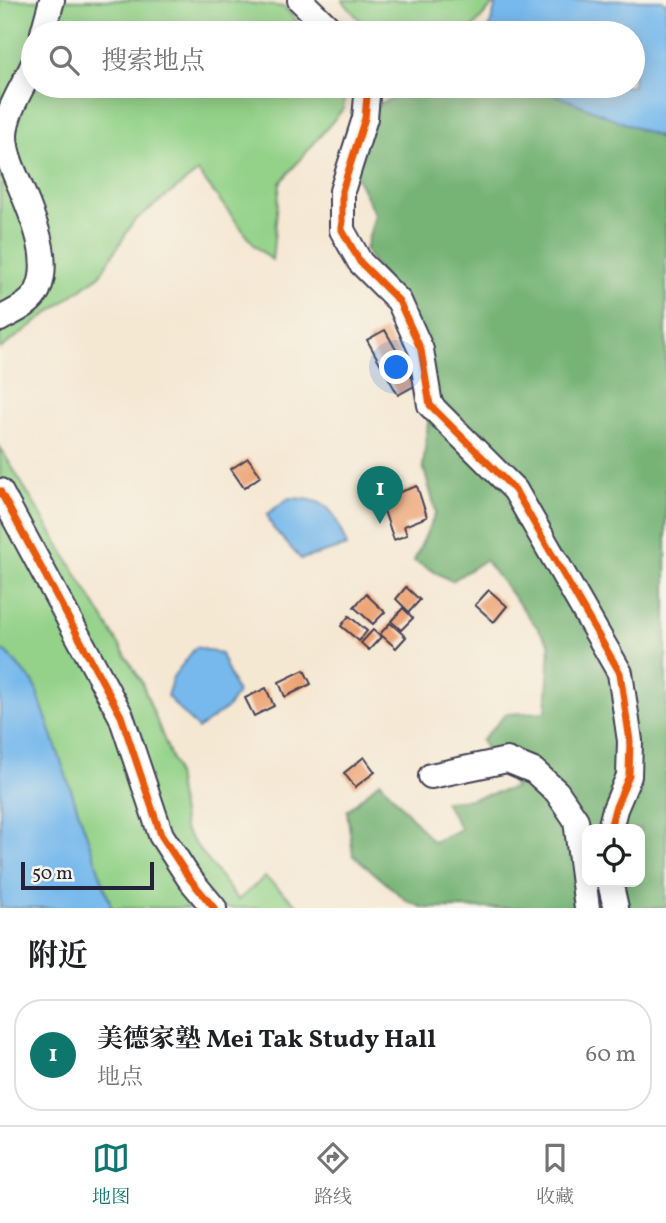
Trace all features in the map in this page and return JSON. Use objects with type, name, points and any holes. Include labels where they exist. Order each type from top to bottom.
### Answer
[{"type":"street","points":[[46,21],[52,0]]},
{"type":"street","points":[[300,0],[322,21]]},
{"type":"street","points":[[0,318],[24,306],[38,291],[43,273],[41,249],[29,205],[7,154],[7,121],[21,91]]},
{"type":"street","points":[[367,98],[365,118],[342,191],[342,230],[360,262],[399,301],[421,350],[430,405],[515,490],[620,673],[630,741],[629,776],[611,824]]},
{"type":"street","points":[[0,491],[121,716],[160,835],[189,878],[214,908]]},
{"type":"street","points":[[431,776],[507,760],[534,771],[557,792],[576,820],[587,908]]},
{"type":"street","points":[[611,887],[616,908]]},
{"type":"green space","points":[[0,0],[221,0],[284,7],[297,21],[21,21],[21,98],[344,98],[343,109],[280,183],[272,260],[255,246],[198,172],[134,221],[100,275],[0,349]]},
{"type":"green space","points":[[342,0],[497,0],[479,21],[360,21]]},
{"type":"green space","points":[[393,98],[564,98],[666,140],[666,908],[424,908],[407,901],[353,855],[347,811],[380,781],[433,842],[461,829],[444,801],[470,799],[515,788],[481,741],[506,714],[546,712],[550,644],[485,560],[452,581],[414,561],[436,512],[423,466],[430,405],[426,340],[365,250],[375,215],[350,164],[366,109]]},
{"type":"green space","points":[[0,447],[141,681],[175,767],[184,829],[238,900],[265,877],[301,908],[0,908]]},
{"type":"water","points":[[497,0],[662,0],[666,3],[666,137],[653,135],[563,98],[645,98],[645,21],[491,21]]},
{"type":"water","points":[[289,498],[314,501],[328,508],[338,523],[347,546],[301,559],[273,528],[267,514]]},
{"type":"water","points":[[196,647],[221,654],[237,693],[228,707],[198,729],[167,696],[173,677]]},
{"type":"water","points":[[5,651],[34,683],[112,908],[0,908],[0,654]]},
{"type":"building","points":[[385,330],[399,355],[381,365],[367,340]]},
{"type":"building","points":[[402,360],[416,385],[398,395],[384,370]]},
{"type":"building","points":[[248,458],[261,476],[244,488],[231,469]]},
{"type":"building","points":[[417,486],[427,517],[404,526],[407,535],[394,540],[380,499]]},
{"type":"building","points":[[406,587],[420,600],[409,612],[396,599]]},
{"type":"building","points":[[489,590],[507,606],[494,622],[475,605]]},
{"type":"building","points":[[366,594],[385,612],[373,624],[354,607]]},
{"type":"building","points":[[403,608],[413,618],[401,630],[391,621]]},
{"type":"building","points":[[349,616],[367,631],[359,641],[341,626]]},
{"type":"building","points":[[390,623],[406,637],[396,648],[380,634]]},
{"type":"building","points":[[373,630],[381,637],[369,650],[361,643]]},
{"type":"building","points":[[304,670],[311,684],[285,697],[279,682]]},
{"type":"building","points":[[266,688],[274,706],[254,716],[245,698]]},
{"type":"building","points":[[364,757],[375,772],[355,787],[344,773]]},
{"type":"cycle path","points":[[367,98],[365,118],[342,191],[342,230],[360,262],[399,301],[421,350],[430,405],[515,490],[620,673],[630,741],[629,776],[611,824]]},
{"type":"cycle path","points":[[0,491],[121,716],[161,835],[189,878],[214,908]]},
{"type":"place","name":"美德家塾 Mei Tak Study Hall","points":[[380,524]]}]
